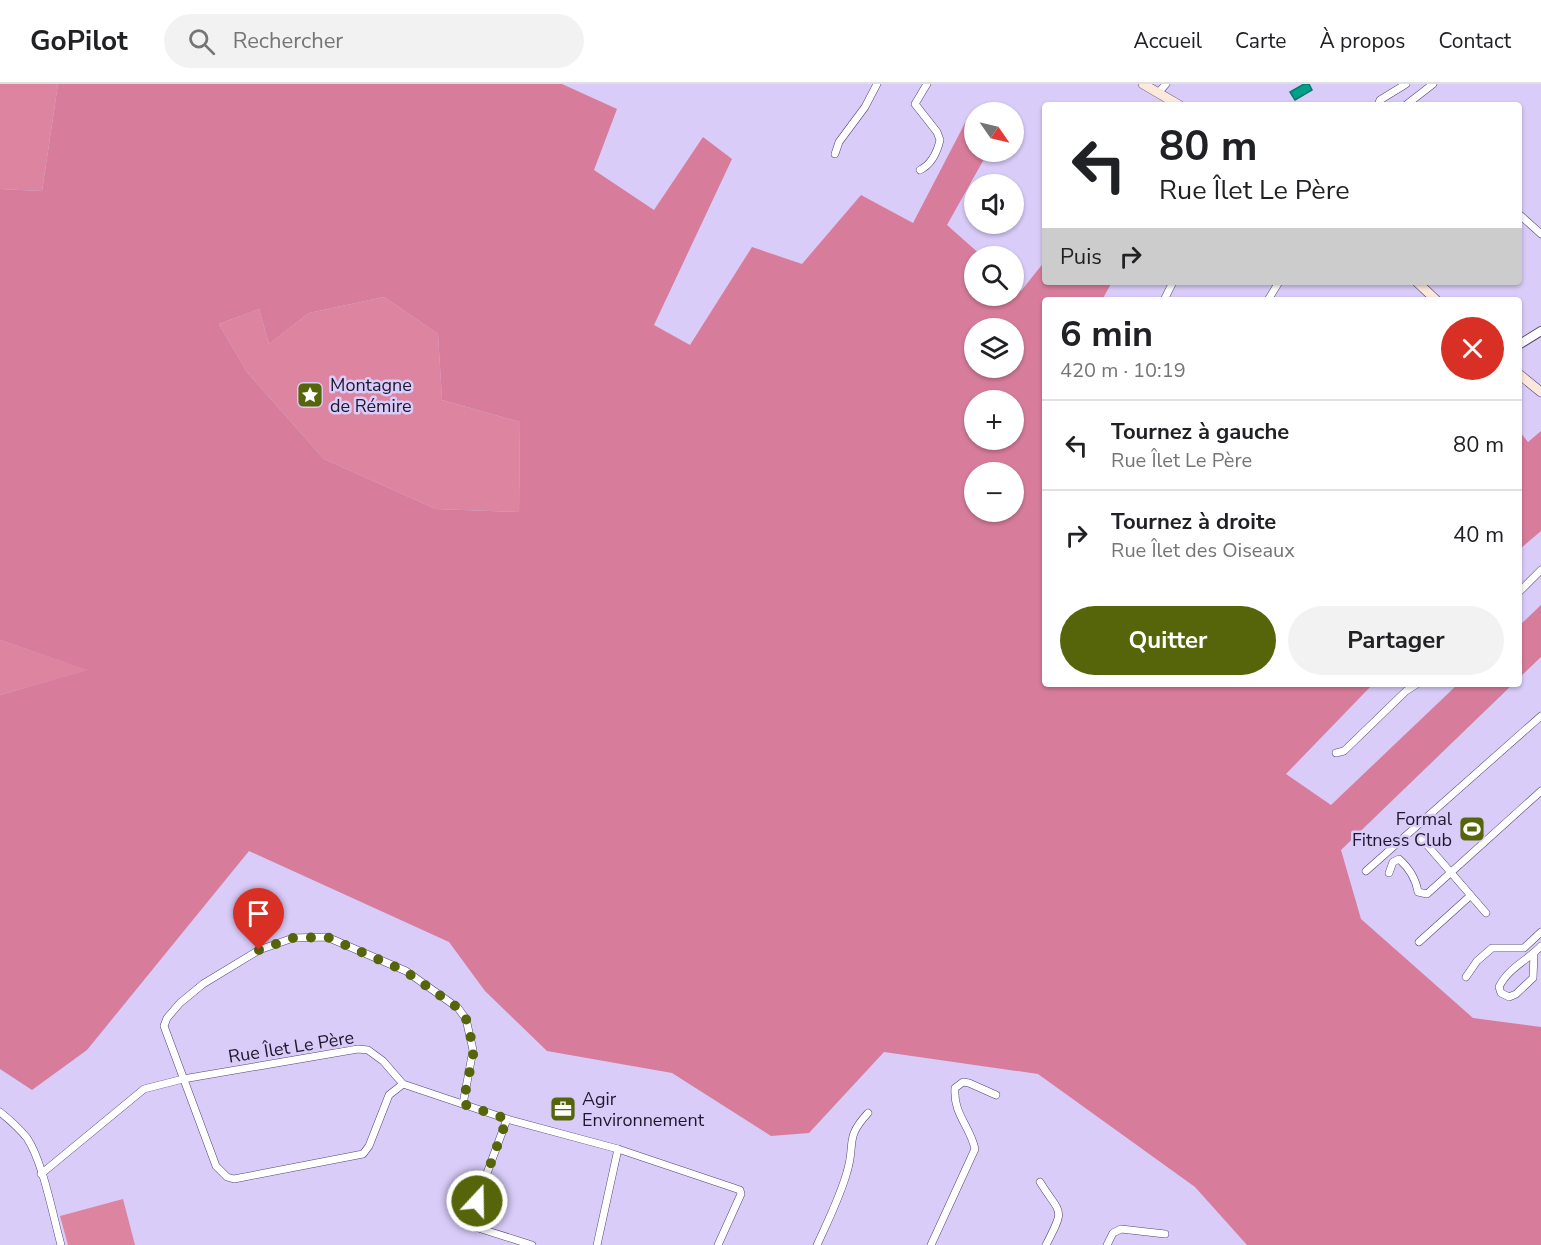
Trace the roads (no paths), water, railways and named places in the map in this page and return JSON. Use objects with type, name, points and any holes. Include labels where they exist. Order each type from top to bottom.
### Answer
[{"type":"main road","points":[[1143,84],[1174,102]]},
{"type":"main road","points":[[1420,285],[1433,297]]},
{"type":"main road","points":[[1522,377],[1541,392]]},
{"type":"street","points":[[835,154],[838,142],[865,107],[877,84]]},
{"type":"street","points":[[920,171],[932,160],[940,140],[937,132],[915,104],[927,84]]},
{"type":"street","points":[[1158,93],[1166,84]]},
{"type":"street","points":[[1379,102],[1406,84]]},
{"type":"street","points":[[1410,102],[1433,84]]},
{"type":"street","points":[[1522,217],[1541,234]]},
{"type":"street","points":[[1522,343],[1541,331]]},
{"type":"street","points":[[1522,589],[1541,570]]},
{"type":"street","points":[[1336,753],[1344,751],[1412,687]]},
{"type":"street","points":[[1366,871],[1541,716]]},
{"type":"street","points":[[1389,873],[1393,862],[1399,859],[1406,865],[1418,892],[1427,894],[1541,791]]},
{"type":"street","points":[[1421,838],[1486,913]]},
{"type":"street","points":[[1419,942],[1470,896]]},
{"type":"street","points":[[1466,977],[1477,961],[1492,948],[1496,946],[1524,948],[1541,932]]},
{"type":"street","points":[[463,1104],[474,1050],[466,1019],[458,1008],[405,971],[327,937],[293,938],[259,950],[204,984],[180,1003],[167,1018],[164,1026],[216,1166],[226,1178],[234,1179],[363,1154],[369,1146],[389,1095],[403,1084],[507,1119],[618,1149],[740,1190],[741,1194],[718,1245]]},
{"type":"street","points":[[1534,954],[1533,978],[1516,994],[1509,997],[1501,993],[1499,987],[1502,981],[1541,946]]},
{"type":"street","name":"Rue Îlet Le Père","points":[[41,1174],[144,1089],[183,1079],[358,1049],[368,1050],[383,1061],[403,1084]]},
{"type":"street","points":[[931,1245],[975,1149],[973,1139],[954,1101],[955,1089],[963,1082],[996,1095]]},
{"type":"street","points":[[0,1112],[18,1127],[28,1140],[41,1174],[61,1245]]},
{"type":"street","points":[[817,1245],[839,1196],[848,1169],[851,1139],[856,1125],[868,1113]]},
{"type":"street","points":[[507,1119],[469,1222],[475,1227],[532,1245]]},
{"type":"street","points":[[597,1245],[618,1149]]},
{"type":"street","points":[[1040,1182],[1060,1211],[1059,1220],[1046,1245]]},
{"type":"street","points":[[1107,1245],[1113,1233],[1121,1229],[1165,1234]]},
{"type":"place","name":"Montagne de Rémire","points":[[310,395]]},
{"type":"place","name":"Formal Fitness Club","points":[[1472,829]]},
{"type":"place","name":"Agir Environnement","points":[[563,1109]]}]
